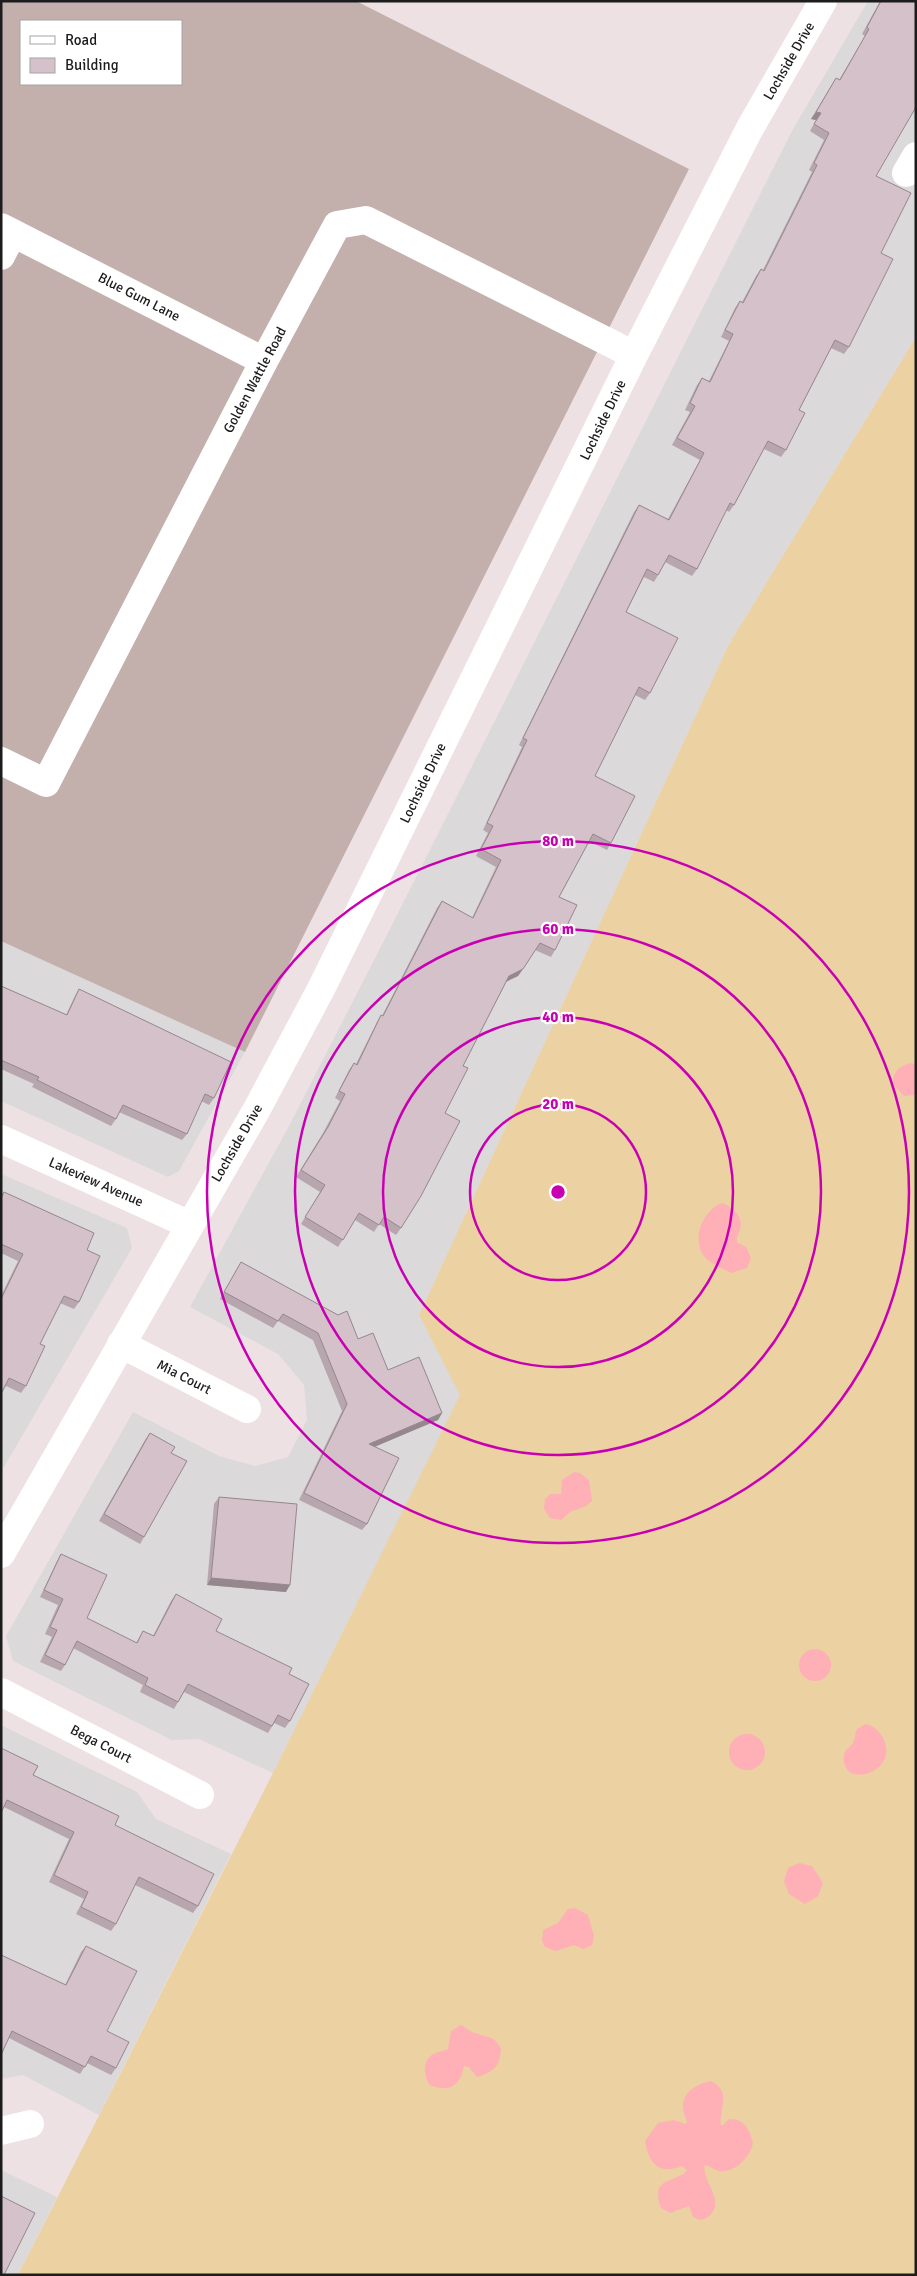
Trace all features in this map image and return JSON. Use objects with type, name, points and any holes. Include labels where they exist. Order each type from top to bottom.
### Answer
[{"type":"street","name":"Lochside Drive","points":[[1,1554],[120,1344],[257,1109],[321,989],[634,355],[750,128],[823,1]]},
{"type":"street","name":"Golden Wattle Road","points":[[1,761],[46,783],[337,224],[366,220],[634,355]]},
{"type":"street","name":"Blue Gum Lane","points":[[5,239],[264,361]]},
{"type":"street","name":"Lakeview Avenue","points":[[1,1139],[190,1225]]},
{"type":"street","name":"Mia Court","points":[[120,1344],[247,1409]]},
{"type":"street","name":"Bega Court","points":[[1,1692],[200,1795]]},
{"type":"street","points":[[1,2131],[30,2124]]},
{"type":"shaded area","points":[[1,1],[356,1],[689,169],[245,1052],[1,941]]},
{"type":"shaded area","points":[[868,1],[916,1],[916,337],[728,646],[419,1315],[461,1395],[273,1773],[199,1739],[172,1740],[13,1661],[6,1636],[133,1412],[219,1456],[255,1466],[288,1457],[307,1420],[304,1385],[278,1354],[190,1307],[289,1126],[393,923],[792,131]]},
{"type":"shaded area","points":[[916,337],[916,2275],[18,2275],[273,1773],[460,1395],[419,1315],[728,646]]},
{"type":"shaded area","points":[[1,938],[245,1052],[179,1171],[168,1177],[1,1101]]},
{"type":"shaded area","points":[[1,1174],[127,1228],[132,1248],[1,1472]]},
{"type":"shaded area","points":[[1,1725],[137,1792],[156,1819],[231,1854],[99,2115],[23,2075],[1,2079]]},
{"type":"shaded area","points":[[1,2170],[57,2197],[18,2275],[1,2275]]},
{"type":"sand","points":[[912,1063],[916,1065],[916,1095],[904,1096],[893,1085],[893,1081],[897,1070]]},
{"type":"sand","points":[[722,1203],[737,1213],[741,1225],[737,1242],[746,1247],[751,1258],[747,1268],[731,1273],[707,1259],[700,1249],[699,1242],[701,1226],[705,1218],[709,1212]]},
{"type":"sand","points":[[574,1472],[580,1473],[589,1480],[592,1501],[586,1506],[570,1512],[561,1520],[550,1518],[544,1509],[545,1499],[550,1494],[561,1494],[562,1480]]},
{"type":"sand","points":[[815,1649],[827,1653],[831,1665],[827,1677],[815,1681],[803,1677],[799,1665],[803,1653]]},
{"type":"sand","points":[[866,1724],[874,1727],[880,1733],[886,1750],[884,1760],[877,1768],[859,1775],[851,1772],[845,1766],[844,1755],[845,1751],[853,1743],[857,1729]]},
{"type":"sand","points":[[747,1734],[754,1735],[760,1739],[764,1745],[764,1759],[760,1765],[754,1769],[747,1770],[740,1769],[734,1765],[730,1759],[729,1752],[730,1745],[734,1739],[740,1735]]},
{"type":"sand","points":[[799,1863],[812,1866],[823,1883],[818,1896],[805,1904],[789,1894],[784,1881],[788,1868]]},
{"type":"sand","points":[[575,1908],[588,1915],[594,1936],[592,1945],[583,1949],[574,1945],[556,1951],[545,1947],[542,1941],[543,1930],[558,1923],[568,1909]]},
{"type":"sand","points":[[461,2025],[496,2041],[501,2049],[495,2068],[477,2077],[469,2067],[464,2066],[460,2079],[453,2086],[443,2088],[430,2085],[425,2072],[428,2058],[448,2049],[451,2031]]},
{"type":"sand","points":[[711,2081],[718,2085],[723,2096],[721,2125],[729,2119],[739,2120],[748,2129],[753,2143],[749,2154],[736,2167],[719,2171],[705,2165],[706,2177],[715,2197],[715,2204],[713,2211],[708,2217],[700,2220],[693,2217],[689,2206],[670,2213],[661,2208],[658,2197],[661,2185],[687,2170],[682,2166],[667,2169],[656,2166],[649,2156],[645,2141],[658,2123],[674,2120],[686,2124],[684,2100],[696,2086]]},
{"type":"building","points":[[881,1],[916,1],[916,107],[876,176],[911,193],[881,253],[893,259],[849,347],[835,340],[799,410],[805,413],[786,450],[768,441],[734,505],[730,503],[697,569],[669,555],[658,575],[647,569],[626,612],[678,638],[650,693],[639,687],[595,776],[635,796],[611,843],[593,834],[559,897],[577,905],[555,950],[540,943],[523,969],[509,976],[463,1066],[468,1068],[445,1113],[460,1121],[421,1196],[401,1228],[384,1217],[379,1225],[359,1213],[343,1240],[305,1217],[325,1185],[301,1170],[328,1127],[345,1094],[339,1091],[354,1063],[357,1065],[381,1015],[383,1016],[442,901],[473,918],[501,860],[481,849],[493,826],[487,823],[527,740],[523,738],[639,505],[669,520],[704,453],[677,438],[695,406],[690,403],[702,378],[710,382],[733,334],[725,330],[740,301],[743,303],[761,269],[764,271],[817,165],[814,163],[829,133],[814,124],[821,113],[816,112],[836,78],[840,80],[869,29],[867,27]]},
{"type":"building","points":[[1,986],[67,1015],[79,989],[231,1062],[214,1098],[205,1094],[187,1134],[123,1105],[116,1119],[37,1080],[39,1077],[1,1060]]},
{"type":"building","points":[[4,1192],[94,1233],[87,1250],[100,1256],[79,1302],[64,1296],[40,1344],[45,1346],[26,1386],[9,1378],[1,1394],[1,1299],[23,1254],[1,1244],[1,1198]]},
{"type":"building","points":[[241,1262],[338,1315],[347,1311],[358,1339],[373,1333],[388,1370],[419,1357],[442,1413],[369,1444],[399,1458],[367,1524],[304,1493],[347,1404],[318,1333],[283,1314],[278,1321],[224,1292]]},
{"type":"building","points":[[150,1433],[175,1447],[171,1453],[187,1461],[144,1537],[104,1514]]},
{"type":"building","points":[[219,1497],[297,1504],[290,1585],[211,1578]]},
{"type":"building","points":[[61,1554],[107,1575],[87,1618],[137,1643],[143,1631],[154,1636],[176,1594],[222,1619],[216,1631],[292,1668],[289,1674],[309,1684],[290,1721],[278,1715],[272,1726],[188,1684],[178,1702],[145,1685],[148,1678],[77,1641],[65,1665],[45,1655],[57,1630],[50,1627],[63,1599],[44,1590]]},
{"type":"building","points":[[1,1748],[38,1766],[33,1775],[119,1816],[115,1825],[214,1874],[198,1906],[139,1877],[116,1924],[81,1907],[88,1892],[54,1875],[74,1832],[7,1800],[1,1813]]},
{"type":"building","points":[[86,1946],[137,1971],[107,2031],[129,2042],[116,2068],[91,2056],[85,2067],[12,2031],[1,2055],[1,1955],[66,1985]]},
{"type":"building","points":[[1,2196],[35,2213],[4,2275],[1,2275]]}]
